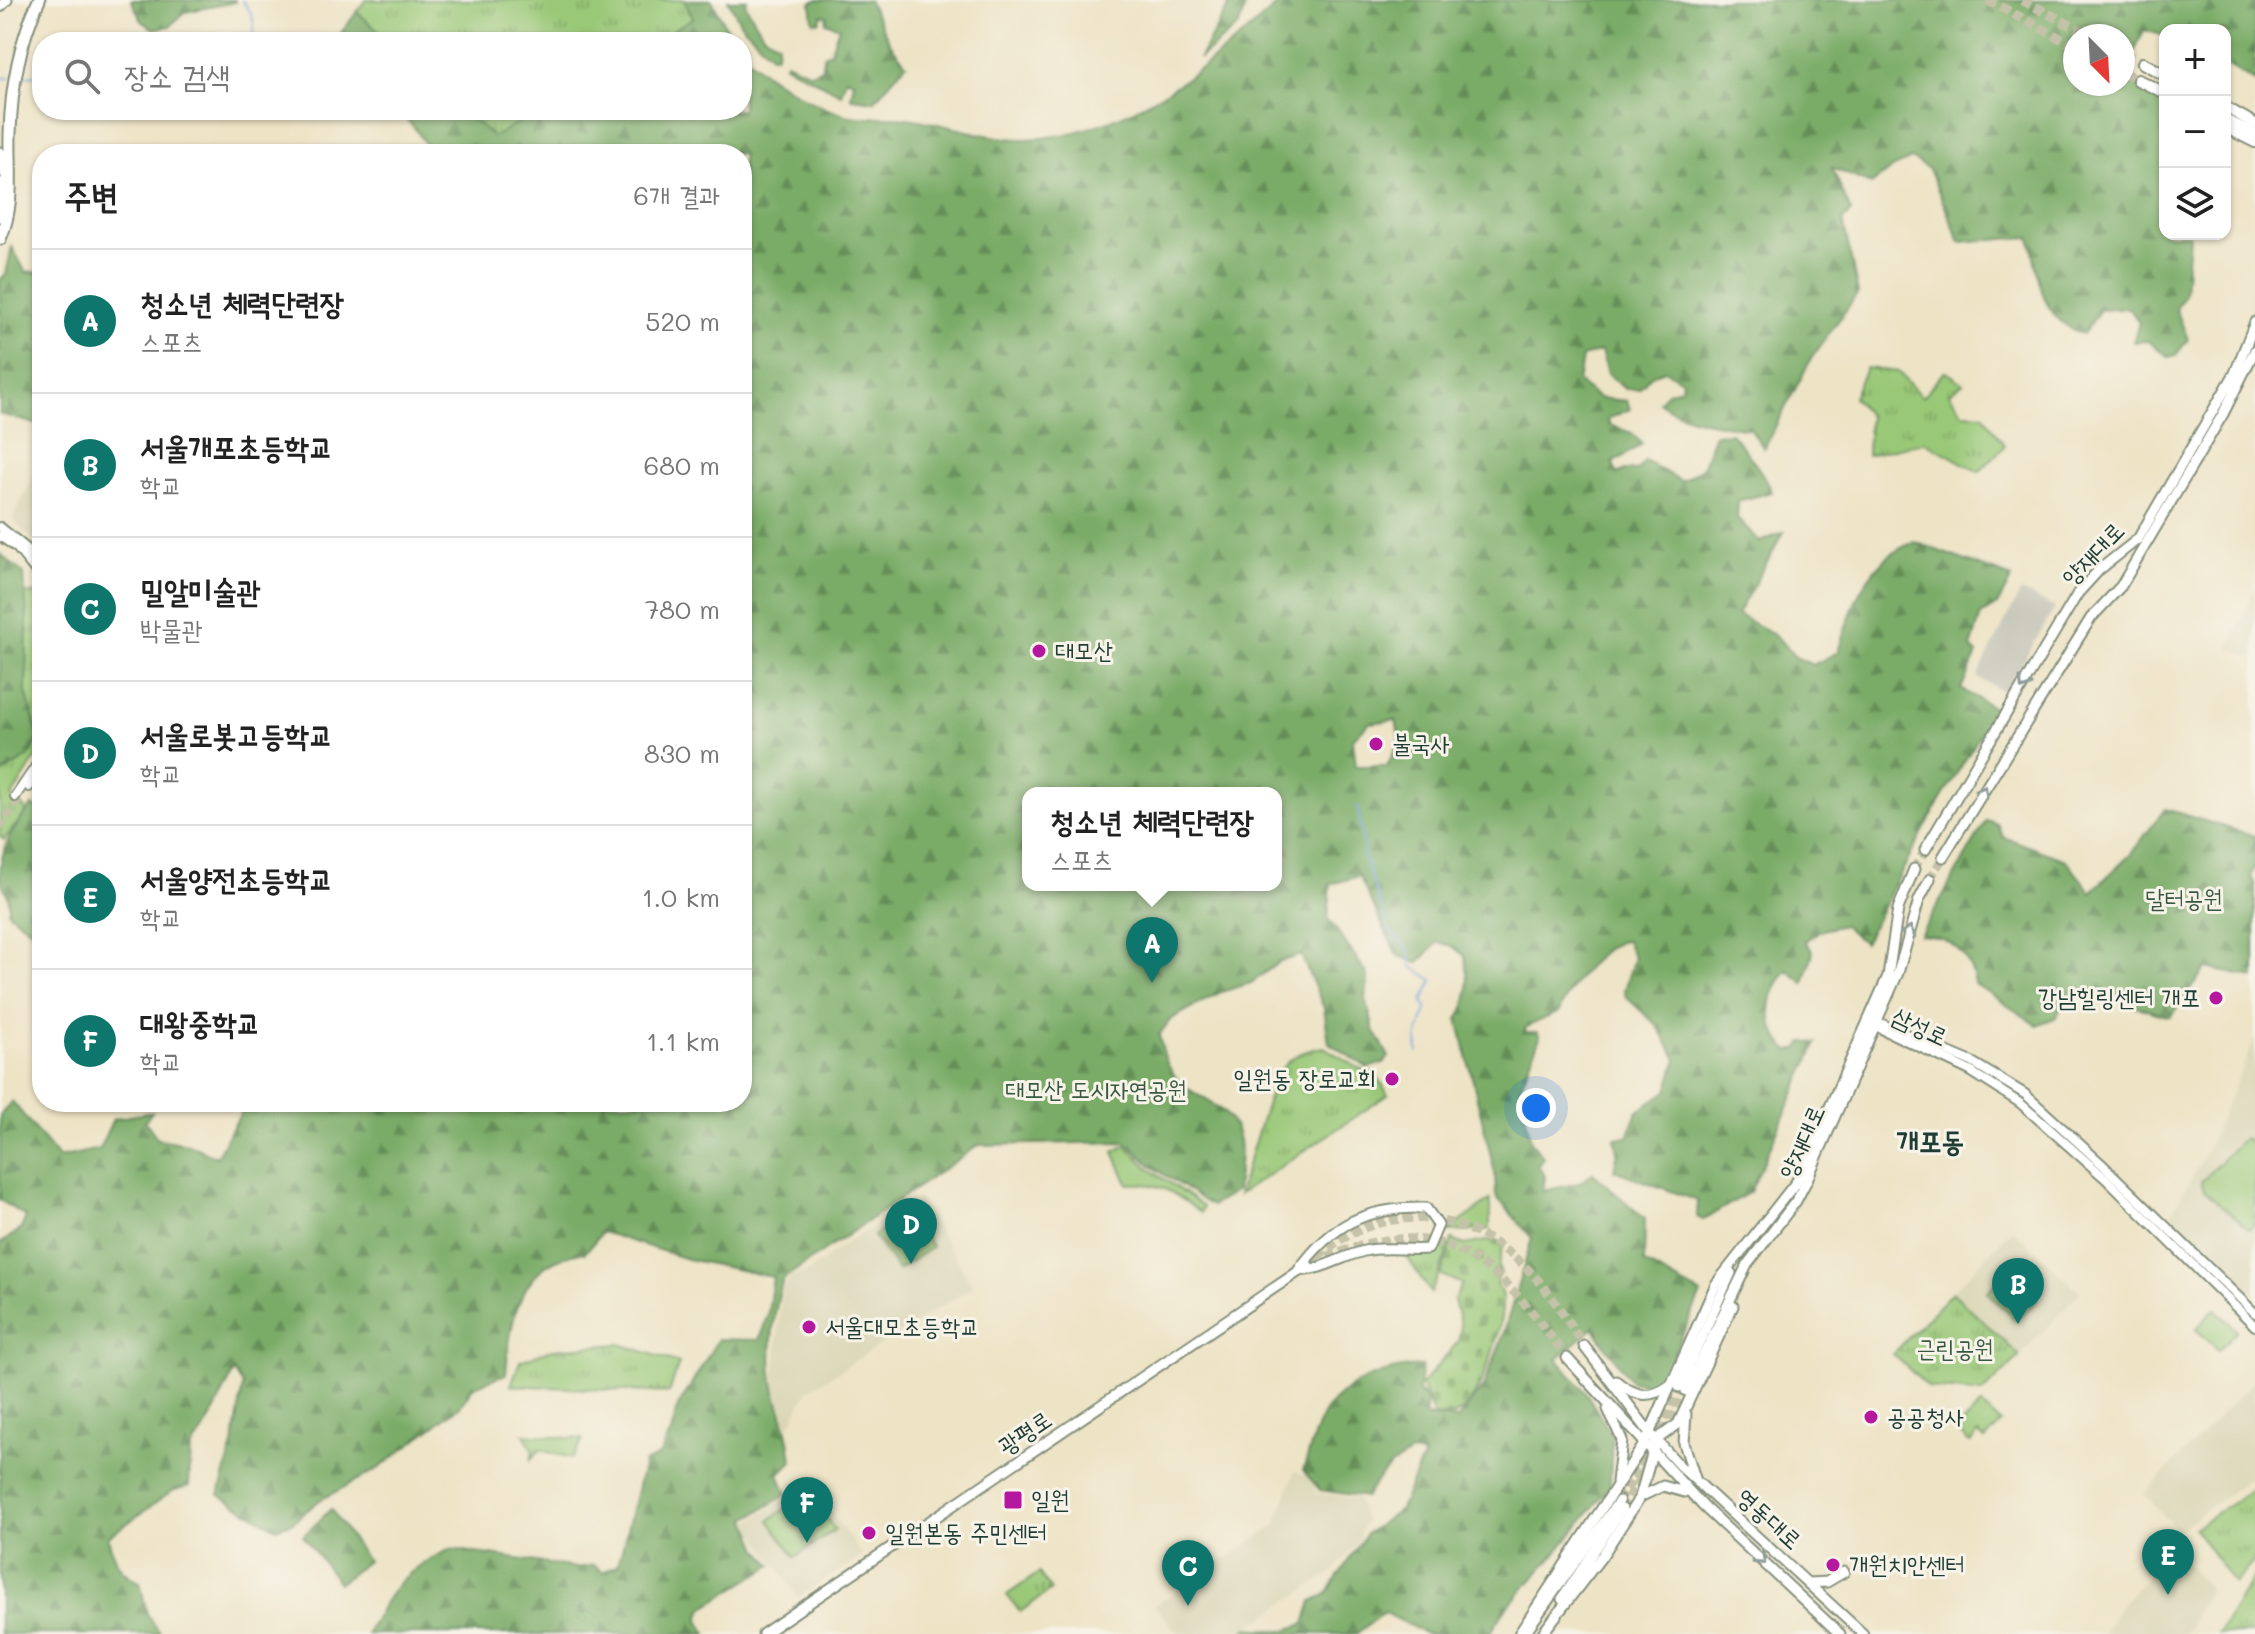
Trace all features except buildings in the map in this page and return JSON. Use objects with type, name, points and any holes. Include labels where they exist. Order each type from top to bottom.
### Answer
[{"type":"highway","points":[[3,221],[12,200],[12,94],[17,62],[39,0]]},
{"type":"highway","points":[[2143,63],[2159,72]]},
{"type":"highway","points":[[2138,80],[2159,90]]},
{"type":"highway","points":[[2231,103],[2255,116]]},
{"type":"highway","points":[[2231,110],[2255,124]]},
{"type":"highway","points":[[2231,123],[2255,134]]},
{"type":"highway","points":[[2231,130],[2255,142]]},
{"type":"highway","points":[[0,153],[8,186],[0,239]]},
{"type":"highway","points":[[0,163],[4,189],[3,221]]},
{"type":"main road","points":[[0,7],[7,0]]},
{"type":"main road","name":"양재대로","points":[[1925,850],[2078,593],[2099,570],[2138,539],[2235,373],[2255,322]]},
{"type":"main road","name":"양재대로","points":[[1943,857],[2091,618],[2121,586],[2223,414],[2255,350]]},
{"type":"main road","points":[[0,527],[32,555]]},
{"type":"main road","points":[[0,536],[17,548],[32,567]]},
{"type":"main road","points":[[2045,651],[2058,651],[2063,662]]},
{"type":"main road","points":[[32,773],[17,798],[32,781]]},
{"type":"main road","name":"양재대로","points":[[1539,1634],[1602,1556],[1640,1497],[1648,1448],[1653,1437],[1735,1302],[1741,1276],[1796,1201],[1873,1023],[1888,976],[1898,909],[1914,869]]},
{"type":"main road","name":"양재대로","points":[[1653,1437],[1678,1424],[1680,1393],[1716,1284],[1739,1259],[1797,1181],[1898,973],[1919,900],[1930,879]]},
{"type":"main road","name":"삼성로","points":[[1873,1023],[1972,1062],[2025,1094],[2255,1313]]},
{"type":"main road","name":"삼성로","points":[[1873,1023],[1970,1071],[2020,1103],[2106,1179],[2255,1326]]},
{"type":"main road","points":[[1407,1208],[1426,1208],[1436,1219],[1436,1238],[1428,1249],[1379,1248],[1360,1252],[1319,1271],[1298,1271],[1317,1244],[1355,1219],[1407,1208]]},
{"type":"main road","name":"광평로","points":[[763,1634],[1308,1265]]},
{"type":"main road","points":[[1584,1346],[1653,1437]]},
{"type":"main road","points":[[1567,1358],[1620,1429],[1623,1455],[1617,1484]]},
{"type":"main road","points":[[1602,1369],[1639,1395],[1680,1393],[1685,1418],[1684,1438],[1696,1480]]},
{"type":"main road","points":[[1583,1378],[1648,1448]]},
{"type":"main road","name":"영동대로","points":[[1653,1437],[1863,1634]]},
{"type":"main road","name":"양재대로","points":[[1522,1634],[1617,1484],[1648,1448]]},
{"type":"main road","name":"영동대로","points":[[1648,1448],[1704,1507],[1840,1634]]},
{"type":"main road","points":[[1640,1497],[1657,1487],[1672,1486],[1704,1507]]},
{"type":"main road","name":"양재대로","points":[[1522,1634],[1621,1505],[1539,1634]]},
{"type":"main road","points":[[1808,1583],[1827,1582],[1844,1572]]},
{"type":"shaded area","points":[[32,481],[32,538],[12,519]]},
{"type":"shaded area","points":[[2255,588],[2255,659],[2229,648]]},
{"type":"shaded area","points":[[2021,591],[2055,608],[2004,692],[1977,677]]},
{"type":"shaded area","points":[[2255,1039],[2255,1296],[2236,1283],[2175,1223],[2172,1212],[2205,1154]]},
{"type":"shaded area","points":[[919,1199],[973,1286],[807,1391],[789,1427],[776,1402],[774,1381],[782,1291],[791,1276],[810,1271],[848,1242]]},
{"type":"shaded area","points":[[2012,1229],[2080,1292],[2020,1356],[1952,1292]]},
{"type":"shaded area","points":[[2255,1380],[2255,1474],[2178,1531],[2144,1494]]},
{"type":"shaded area","points":[[1295,1471],[1311,1479],[1316,1493],[1357,1499],[1365,1521],[1357,1543],[1331,1573],[1237,1634],[1180,1634],[1154,1606],[1275,1526]]},
{"type":"shaded area","points":[[810,1483],[862,1555],[798,1598],[750,1521]]},
{"type":"shaded area","points":[[2172,1550],[2209,1588],[2185,1634],[2103,1634],[2123,1602]]},
{"type":"green space","points":[[131,0],[235,2],[185,12],[170,26],[154,29],[142,21]]},
{"type":"green space","points":[[366,0],[684,0],[693,18],[670,32],[379,32],[357,12]]},
{"type":"green space","points":[[684,0],[712,0],[728,32],[670,32],[693,18]]},
{"type":"green space","points":[[728,0],[747,0],[745,4],[763,34],[778,43],[777,54],[772,56],[741,24]]},
{"type":"green space","points":[[816,0],[868,0],[890,43],[906,64],[874,101],[851,98],[854,81],[846,78],[841,94],[785,65],[786,62],[811,73],[822,68],[824,55],[830,52],[839,27],[826,22],[827,16],[822,15],[819,22],[813,21],[811,3]]},
{"type":"green space","points":[[1232,0],[1247,0],[1239,26],[1199,59]]},
{"type":"green space","name":"대모산 도시자연공원","points":[[1283,0],[2255,0],[2255,82],[2231,68],[2231,24],[2159,24],[2159,34],[2144,30],[2135,50],[2135,24],[2063,24],[2063,96],[2135,96],[2135,85],[2159,98],[2159,240],[2189,240],[2185,294],[2176,309],[2188,339],[2176,355],[2169,357],[2148,341],[2133,342],[2139,322],[2129,308],[2100,310],[2083,334],[2068,327],[2057,318],[2043,295],[2030,237],[1960,242],[1929,169],[1911,159],[1892,168],[1871,184],[1832,168],[1851,212],[1843,220],[1858,293],[1811,359],[1764,448],[1750,429],[1691,418],[1659,402],[1667,392],[1681,388],[1682,380],[1664,370],[1651,375],[1639,389],[1625,389],[1607,374],[1601,351],[1582,357],[1578,382],[1598,398],[1627,401],[1630,409],[1608,419],[1609,425],[1632,433],[1642,444],[1613,463],[1617,474],[1625,470],[1637,471],[1645,461],[1681,481],[1702,468],[1715,434],[1731,433],[1754,462],[1772,492],[1738,501],[1737,518],[1760,542],[1784,532],[1737,614],[1776,636],[1795,657],[1813,665],[1838,652],[1863,586],[1885,560],[1915,542],[2012,578],[1997,605],[1981,615],[1971,648],[1977,654],[1961,689],[1996,709],[1934,811],[1864,943],[1843,925],[1819,931],[1805,941],[1813,952],[1804,983],[1787,970],[1774,990],[1770,1011],[1781,1042],[1789,1051],[1798,1049],[1803,1042],[1817,1043],[1750,1192],[1703,1220],[1697,1217],[1698,1201],[1614,1170],[1618,1151],[1615,1138],[1628,1137],[1637,1112],[1667,1091],[1677,1059],[1657,1025],[1626,997],[1624,990],[1634,958],[1626,941],[1617,943],[1596,958],[1577,980],[1559,1012],[1526,1027],[1525,1032],[1537,1032],[1540,1037],[1520,1088],[1531,1142],[1544,1158],[1538,1165],[1545,1176],[1543,1191],[1579,1183],[1593,1173],[1645,1219],[1644,1263],[1701,1294],[1663,1377],[1648,1384],[1631,1381],[1593,1328],[1557,1359],[1587,1394],[1612,1436],[1610,1486],[1558,1551],[1506,1608],[1490,1634],[1426,1634],[1384,1612],[1356,1634],[1241,1634],[1248,1628],[1282,1631],[1305,1624],[1312,1601],[1326,1595],[1365,1535],[1400,1509],[1424,1455],[1411,1453],[1397,1462],[1380,1477],[1366,1497],[1320,1490],[1303,1470],[1326,1410],[1345,1391],[1370,1378],[1396,1369],[1422,1366],[1418,1392],[1427,1399],[1425,1416],[1458,1419],[1483,1387],[1501,1342],[1532,1238],[1496,1196],[1495,1173],[1458,1019],[1468,989],[1465,956],[1452,946],[1438,942],[1418,963],[1397,955],[1359,876],[1331,884],[1328,918],[1368,975],[1366,999],[1374,1030],[1389,1057],[1384,1063],[1368,1068],[1329,1043],[1324,1008],[1301,955],[1279,962],[1251,983],[1221,992],[1171,1019],[1159,1035],[1166,1060],[1175,1076],[1186,1088],[1222,1111],[1235,1129],[1240,1153],[1236,1191],[1212,1206],[1153,1167],[1126,1142],[979,1145],[783,1279],[776,1308],[771,1356],[774,1388],[792,1461],[779,1474],[787,1494],[747,1519],[759,1549],[772,1565],[703,1608],[699,1620],[707,1634],[367,1634],[400,1582],[421,1565],[451,1549],[576,1568],[594,1565],[603,1572],[618,1565],[644,1463],[659,1456],[671,1433],[678,1407],[718,1339],[759,1340],[768,1314],[773,1277],[687,1259],[602,1232],[585,1253],[561,1258],[546,1266],[525,1290],[513,1323],[506,1374],[474,1386],[460,1406],[378,1469],[320,1500],[291,1523],[276,1528],[219,1495],[233,1445],[243,1386],[234,1371],[209,1422],[191,1448],[189,1486],[174,1490],[108,1537],[118,1564],[127,1575],[140,1582],[147,1614],[161,1634],[0,1634],[0,1244],[21,1229],[26,1217],[0,1200],[0,1115],[12,1101],[58,1158],[99,1149],[113,1119],[152,1112],[145,1121],[158,1139],[188,1144],[216,1157],[241,1112],[752,1112],[752,144],[425,144],[407,120],[474,120],[493,137],[522,120],[752,120],[752,62],[796,93],[844,114],[921,120],[996,137],[1026,139],[1063,135],[1098,125],[1166,92],[1197,71]],"holes":[[[1396,720],[1400,741],[1387,766],[1356,766],[1353,739],[1369,723]]]},
{"type":"green space","points":[[357,12],[379,32],[342,32]]},
{"type":"green space","points":[[474,120],[523,120],[493,138]]},
{"type":"green space","points":[[12,247],[25,271],[32,272],[32,423],[0,414],[0,280],[6,274]]},
{"type":"green space","points":[[1866,368],[1898,372],[1922,397],[1945,371],[1963,383],[1949,393],[1963,413],[1983,414],[2005,446],[1979,472],[1925,442],[1867,455],[1869,416],[1853,397]]},
{"type":"green space","points":[[0,554],[24,574],[26,692],[32,713],[32,751],[29,756],[0,775]]},
{"type":"green space","points":[[24,593],[32,593],[32,713],[26,692],[27,617]]},
{"type":"green space","points":[[32,751],[32,764],[12,796],[27,811],[4,840],[0,836],[0,775],[29,756]]},
{"type":"green space","points":[[32,806],[32,931],[8,912],[8,897],[0,877],[2,856],[19,822]]},
{"type":"green space","name":"달터공원","points":[[2165,809],[2255,836],[2255,866],[2251,876],[2255,885],[2255,978],[2206,968],[2170,1017],[2075,988],[2055,1018],[2037,1025],[1975,984],[1969,963],[1957,948],[1941,939],[1920,935],[1987,820],[1997,824],[2003,837],[2066,860],[2091,892],[2130,855]]},
{"type":"green space","points":[[1324,1047],[1362,1070],[1376,1073],[1388,1095],[1238,1195],[1274,1080],[1294,1057]]},
{"type":"green space","points":[[2244,1138],[2255,1144],[2255,1223],[2249,1229],[2204,1190],[2201,1181]]},
{"type":"green space","points":[[1126,1145],[1151,1170],[1203,1206],[1201,1213],[1168,1190],[1128,1184],[1114,1152]]},
{"type":"green space","points":[[1490,1200],[1490,1229],[1447,1232]]},
{"type":"green space","points":[[909,1212],[932,1247],[898,1270],[874,1236]]},
{"type":"green space","points":[[1496,1239],[1503,1245],[1498,1267],[1501,1273],[1497,1279],[1502,1309],[1484,1377],[1468,1405],[1459,1413],[1434,1416],[1421,1385],[1458,1342],[1461,1327],[1454,1300],[1462,1284],[1441,1275],[1452,1240],[1465,1245]]},
{"type":"green space","points":[[1441,1241],[1450,1246],[1431,1293],[1403,1251],[1426,1254]]},
{"type":"green space","points":[[2007,1272],[2037,1301],[2017,1321],[1987,1292]]},
{"type":"green space","name":"근린공원","points":[[1952,1292],[2020,1356],[1983,1393],[1929,1388],[1893,1354]]},
{"type":"green space","points":[[2215,1309],[2237,1330],[2218,1350],[2196,1329]]},
{"type":"green space","points":[[620,1344],[679,1363],[669,1393],[511,1385],[520,1361],[552,1349]]},
{"type":"green space","points":[[1981,1405],[2001,1423],[1985,1440],[1978,1434],[1970,1443],[1956,1431]]},
{"type":"green space","points":[[524,1434],[583,1439],[573,1458],[540,1450],[531,1459],[533,1451]]},
{"type":"green space","points":[[2255,1488],[2255,1560],[2234,1584],[2194,1528]]},
{"type":"green space","points":[[809,1493],[835,1530],[795,1557],[769,1520]]},
{"type":"green space","points":[[331,1509],[367,1561],[339,1583],[303,1536]]},
{"type":"green space","points":[[1039,1573],[1051,1590],[1020,1612],[1007,1595]]},
{"type":"green space","points":[[2255,1575],[2255,1634],[2218,1634]]},
{"type":"waterway","points":[[242,0],[254,23],[254,32]]},
{"type":"waterway","points":[[19,77],[32,75]]},
{"type":"waterway","points":[[0,78],[9,78]]},
{"type":"waterway","points":[[1358,806],[1364,856],[1388,929],[1408,949],[1412,967],[1433,980],[1423,1001],[1427,1009],[1417,1038],[1418,1052]]},
{"type":"tunnel","points":[[1987,0],[2063,40]]},
{"type":"tunnel","points":[[2022,0],[2068,24]]},
{"type":"tunnel","points":[[2135,59],[2143,63]]},
{"type":"tunnel","points":[[0,827],[19,800]]},
{"type":"tunnel","points":[[1914,869],[1925,850]]},
{"type":"tunnel","points":[[1930,879],[1943,857]]},
{"type":"tunnel","points":[[1308,1265],[1359,1230],[1386,1221],[1414,1218],[1469,1229],[1495,1243],[1530,1272],[1563,1313],[1584,1346]]},
{"type":"tunnel","points":[[1315,1262],[1359,1246],[1397,1239],[1431,1241],[1461,1252],[1489,1269],[1515,1293],[1567,1358]]},
{"type":"tunnel","points":[[1619,1501],[1649,1453],[1679,1387]]},
{"type":"tunnel","points":[[1666,1433],[1686,1391]]},
{"type":"tunnel","points":[[1622,1509],[1645,1470]]},
{"type":"place","name":"대모산","points":[[1039,651]]},
{"type":"place","name":"불국사","points":[[1376,744]]},
{"type":"place","name":"청소년 체력단련장","points":[[1152,983]]},
{"type":"place","name":"강남힐링센터 개포","points":[[2216,998]]},
{"type":"place","name":"일원동 장로교회","points":[[1392,1079]]},
{"type":"place","name":"서울로봇고등학교","points":[[911,1264]]},
{"type":"place","name":"서울개포초등학교","points":[[2018,1324]]},
{"type":"place","name":"서울대모초등학교","points":[[809,1327]]},
{"type":"place","name":"공공청사","points":[[1871,1417]]},
{"type":"place","name":"일원","points":[[1013,1500]]},
{"type":"place","name":"일원본동 주민센터","points":[[869,1533]]},
{"type":"place","name":"대왕중학교","points":[[807,1543]]},
{"type":"place","name":"개원치안센터","points":[[1833,1565]]},
{"type":"place","name":"서울양전초등학교","points":[[2168,1595]]},
{"type":"place","name":"밀알미술관","points":[[1188,1606]]},
{"type":"district","name":"개포동","points":[[1930,1141]]}]
